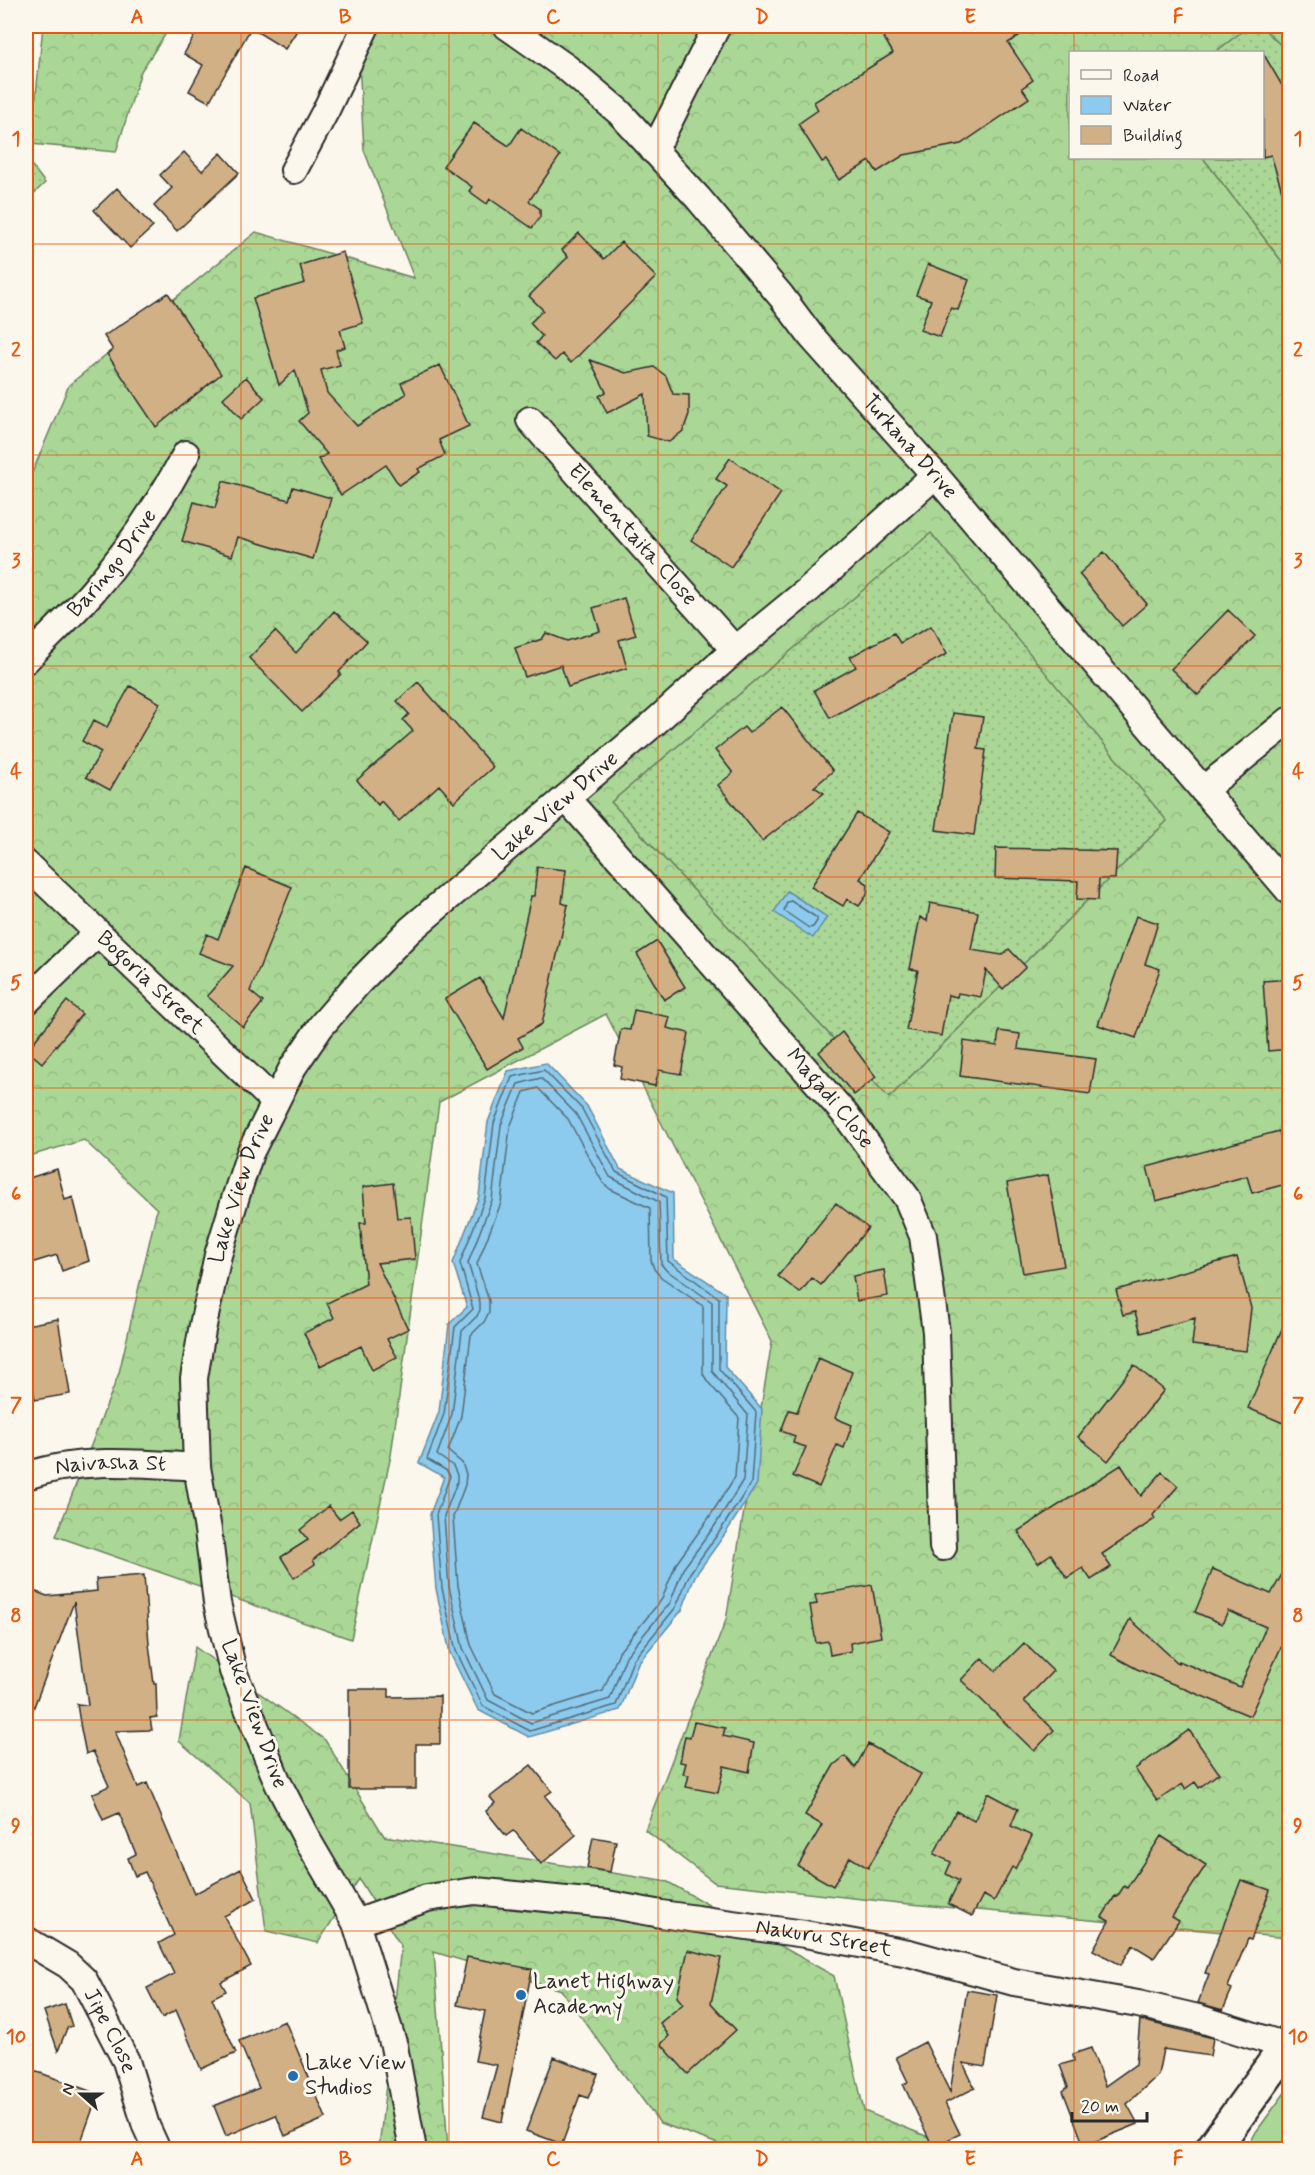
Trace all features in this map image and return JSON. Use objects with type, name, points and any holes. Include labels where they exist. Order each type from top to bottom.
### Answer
[{"type":"main road","points":[[1212,2150],[1288,2044]]},
{"type":"street","points":[[294,170],[366,26]]},
{"type":"street","name":"Turkana Drive","points":[[507,26],[567,68],[619,112],[698,198],[781,296],[811,336],[935,475],[1290,892]]},
{"type":"street","points":[[654,151],[717,26]]},
{"type":"street","name":"Elementaita Close","points":[[530,420],[735,650]]},
{"type":"street","name":"Baringo Drive","points":[[26,660],[93,591],[151,513],[186,454]]},
{"type":"street","name":"Lake View Drive","points":[[413,2150],[394,2046],[356,1923],[308,1841],[278,1783],[233,1671],[217,1603],[197,1467],[194,1378],[201,1330],[218,1255],[236,1196],[250,1153],[293,1067],[321,1026],[359,982],[410,930],[808,590],[935,475]]},
{"type":"street","points":[[1203,790],[1290,720]]},
{"type":"street","name":"Magadi Close","points":[[566,798],[845,1114],[907,1198],[923,1236],[936,1332],[943,1547]]},
{"type":"street","name":"Bogoria Street","points":[[26,864],[275,1102]]},
{"type":"street","points":[[26,1002],[98,933]]},
{"type":"street","name":"Naivasha St","points":[[26,1476],[73,1464],[130,1462],[197,1467]]},
{"type":"street","name":"Nakuru Street","points":[[356,1923],[427,1898],[475,1891],[607,1904],[805,1934],[909,1953],[1014,1982],[1138,2004],[1198,2018],[1288,2044]]},
{"type":"street","name":"Jipe Close","points":[[26,1940],[68,1965],[84,1980],[126,2061],[146,2126],[158,2150]]},
{"type":"green space","points":[[43,26],[171,26],[141,71],[116,152],[31,144]]},
{"type":"green space","points":[[357,26],[1249,26],[1216,51],[1069,51],[1069,159],[1204,159],[1289,271],[1289,1938],[899,1903],[715,1883],[645,1830],[726,1620],[772,1341],[606,1014],[439,1102],[391,1455],[351,1639],[56,1536],[119,1373],[157,1209],[84,1140],[26,1157],[26,476],[32,473],[69,385],[256,232],[414,278],[364,150]],"holes":[[[931,533],[1167,821],[889,1098],[611,802]]]},
{"type":"green space","points":[[1249,26],[1261,26],[1289,53],[1289,271],[1204,159],[1264,159],[1264,51],[1216,51]]},
{"type":"green space","points":[[1261,26],[1289,26],[1289,53]]},
{"type":"green space","points":[[26,158],[45,183],[26,201]]},
{"type":"green space","points":[[931,532],[1168,821],[889,1098],[611,802]]},
{"type":"green space","points":[[195,1647],[325,1740],[384,1836],[668,1882],[834,1976],[864,2111],[958,2149],[732,2149],[660,2123],[561,1990],[434,1952],[448,2149],[379,2149],[401,1946],[359,1879],[318,1943],[266,1931],[250,1803],[179,1741]]},
{"type":"green space","points":[[1289,2087],[1289,2149],[1247,2149],[1256,2132]]},
{"type":"water","points":[[787,891],[827,917],[813,938],[774,912]]},
{"type":"water","points":[[546,1063],[587,1106],[620,1169],[673,1193],[674,1259],[726,1294],[725,1367],[762,1409],[757,1484],[695,1576],[682,1610],[638,1663],[620,1710],[529,1737],[478,1710],[450,1653],[436,1589],[430,1514],[444,1477],[419,1463],[439,1412],[449,1324],[467,1307],[453,1263],[479,1196],[488,1122],[508,1071]]},
{"type":"building","points":[[200,26],[300,26],[285,49],[251,28],[209,102],[189,91],[203,65],[184,54]]},
{"type":"building","points":[[877,26],[1034,26],[1008,43],[1033,80],[1022,88],[1029,98],[961,144],[904,155],[877,172],[870,161],[839,180],[826,160],[822,162],[798,124],[818,110],[814,102],[893,53]]},
{"type":"building","points":[[1264,55],[1284,89],[1290,88],[1290,200],[1285,201],[1271,155],[1264,157]]},
{"type":"building","points":[[474,123],[509,146],[521,128],[560,156],[529,201],[540,209],[540,217],[532,228],[490,199],[487,204],[469,191],[472,187],[443,166]]},
{"type":"building","points":[[184,152],[202,171],[221,153],[239,173],[177,231],[154,206],[172,188],[160,175]]},
{"type":"building","points":[[117,188],[153,227],[130,248],[94,210]]},
{"type":"building","points":[[579,233],[604,259],[621,242],[656,277],[571,363],[562,354],[555,361],[536,343],[542,336],[530,323],[543,310],[529,296],[568,257],[562,250]]},
{"type":"building","points":[[343,252],[363,323],[340,330],[345,347],[336,350],[340,365],[321,370],[327,393],[357,426],[406,394],[401,383],[440,365],[469,426],[439,440],[445,455],[418,469],[420,472],[399,485],[386,465],[341,495],[318,459],[327,454],[299,421],[308,413],[295,370],[279,385],[253,298],[305,283],[300,265]]},
{"type":"building","points":[[928,264],[969,280],[958,310],[951,308],[940,337],[920,330],[931,300],[916,295]]},
{"type":"building","points":[[168,293],[221,374],[156,427],[107,354],[113,350],[104,336]]},
{"type":"building","points":[[590,360],[626,373],[654,367],[666,376],[673,394],[689,395],[689,414],[683,431],[669,442],[647,436],[645,394],[607,413],[599,396],[606,392]]},
{"type":"building","points":[[246,377],[264,398],[241,419],[223,398]]},
{"type":"building","points":[[730,458],[781,493],[731,567],[691,540],[727,486],[716,479]]},
{"type":"building","points":[[223,481],[289,500],[293,487],[331,498],[313,559],[238,537],[232,556],[182,541],[194,502],[215,508]]},
{"type":"building","points":[[1104,552],[1147,604],[1122,626],[1079,574]]},
{"type":"building","points":[[624,598],[636,635],[619,640],[627,668],[568,687],[561,665],[525,677],[515,648],[542,639],[546,633],[567,641],[600,631],[593,608]]},
{"type":"building","points":[[1228,610],[1255,636],[1198,695],[1171,669]]},
{"type":"building","points":[[334,611],[367,641],[339,672],[341,674],[302,712],[249,658],[275,631],[296,653]]},
{"type":"building","points":[[931,626],[947,654],[830,718],[814,690],[856,667],[850,657],[894,633],[900,643]]},
{"type":"building","points":[[418,682],[493,767],[454,802],[439,785],[399,821],[381,801],[378,805],[357,780],[413,731],[403,720],[409,714],[397,701]]},
{"type":"building","points":[[130,686],[160,703],[110,790],[86,777],[101,752],[82,741],[94,720],[107,727]]},
{"type":"building","points":[[782,707],[833,771],[814,787],[824,793],[762,841],[718,785],[733,773],[715,750],[744,727],[749,733]]},
{"type":"building","points":[[953,713],[983,717],[978,749],[986,750],[974,835],[936,830]]},
{"type":"building","points":[[857,813],[889,832],[860,879],[868,884],[867,895],[859,906],[847,899],[843,906],[811,887]]},
{"type":"building","points":[[996,848],[1117,851],[1115,879],[1099,879],[1098,900],[1077,899],[1078,881],[995,878]]},
{"type":"building","points":[[537,867],[566,870],[562,903],[568,905],[542,1024],[518,1038],[523,1047],[487,1069],[445,999],[480,978],[504,1018],[531,896],[534,896]]},
{"type":"building","points":[[246,868],[292,887],[250,991],[263,1002],[243,1027],[207,996],[233,966],[199,953],[207,934],[218,939]]},
{"type":"building","points":[[930,903],[978,912],[971,950],[1002,955],[1009,949],[1026,967],[1003,989],[986,970],[981,997],[958,993],[957,997],[948,995],[941,1036],[906,1030],[918,970],[910,969],[920,917],[927,921]]},
{"type":"building","points":[[1136,916],[1158,923],[1145,964],[1160,969],[1136,1038],[1098,1025]]},
{"type":"building","points":[[657,941],[685,987],[664,1000],[637,954]]},
{"type":"building","points":[[1290,979],[1290,1049],[1268,1051],[1263,981]]},
{"type":"building","points":[[67,1001],[82,1014],[42,1063],[27,1050]]},
{"type":"building","points":[[634,1010],[670,1017],[667,1028],[689,1033],[681,1074],[659,1070],[655,1086],[620,1079],[622,1067],[614,1065],[621,1029],[630,1030]]},
{"type":"building","points":[[999,1031],[1020,1034],[1018,1049],[1096,1059],[1090,1094],[960,1076],[964,1041],[997,1046]]},
{"type":"building","points":[[842,1032],[876,1077],[854,1095],[819,1052]]},
{"type":"building","points":[[1279,1131],[1290,1171],[1290,1183],[1252,1193],[1247,1176],[1156,1201],[1147,1167]]},
{"type":"building","points":[[57,1169],[65,1200],[73,1197],[89,1261],[62,1271],[57,1255],[31,1263],[30,1257],[26,1259],[26,1179]]},
{"type":"building","points":[[1048,1175],[1064,1266],[1023,1273],[1007,1183]]},
{"type":"building","points":[[393,1183],[397,1218],[411,1217],[415,1259],[377,1263],[408,1329],[387,1339],[397,1357],[372,1370],[361,1346],[320,1366],[304,1333],[334,1318],[327,1303],[366,1284],[360,1223],[366,1223],[363,1187]]},
{"type":"building","points":[[836,1203],[868,1228],[821,1285],[812,1278],[800,1293],[778,1276]]},
{"type":"building","points":[[1237,1257],[1251,1308],[1246,1351],[1192,1345],[1195,1318],[1141,1333],[1135,1312],[1123,1315],[1116,1290]]},
{"type":"building","points":[[884,1270],[888,1296],[857,1301],[853,1276]]},
{"type":"building","points":[[1290,1310],[1290,1408],[1283,1423],[1248,1408]]},
{"type":"building","points":[[58,1319],[70,1394],[35,1400],[32,1382],[26,1384],[26,1325]]},
{"type":"building","points":[[818,1358],[852,1372],[835,1418],[852,1425],[844,1448],[837,1445],[819,1487],[793,1476],[806,1447],[793,1443],[795,1436],[781,1431],[789,1410],[797,1412]]},
{"type":"building","points":[[1134,1365],[1164,1390],[1108,1461],[1078,1437]]},
{"type":"building","points":[[1121,1465],[1141,1496],[1162,1472],[1178,1486],[1153,1515],[1155,1519],[1102,1554],[1111,1567],[1091,1580],[1083,1568],[1067,1578],[1051,1554],[1038,1563],[1018,1531]]},
{"type":"building","points":[[329,1506],[339,1519],[352,1510],[360,1522],[313,1560],[315,1564],[294,1578],[281,1557],[308,1540],[300,1530]]},
{"type":"building","points":[[1290,1560],[1290,1648],[1282,1645],[1250,1716],[1137,1669],[1111,1655],[1130,1619],[1178,1663],[1179,1661],[1240,1687],[1266,1627],[1228,1611],[1222,1624],[1195,1612],[1213,1569],[1271,1594]]},
{"type":"building","points":[[144,1575],[149,1644],[154,1684],[156,1684],[157,1717],[150,1718],[152,1730],[115,1731],[138,1787],[147,1783],[194,1894],[241,1869],[256,1899],[224,1916],[251,1966],[221,1982],[226,1991],[212,1998],[236,2053],[201,2069],[176,2010],[162,2018],[147,1988],[174,1974],[159,1943],[174,1935],[145,1872],[135,1876],[128,1858],[136,1854],[119,1813],[103,1820],[92,1794],[109,1786],[93,1751],[86,1754],[81,1729],[77,1704],[88,1705],[74,1602],[26,1725],[26,1588],[47,1596],[97,1591],[96,1579]]},
{"type":"building","points":[[872,1585],[881,1637],[850,1643],[851,1651],[830,1655],[828,1641],[816,1643],[810,1605],[817,1604],[815,1595]]},
{"type":"building","points":[[1024,1643],[1053,1671],[1024,1701],[1054,1730],[1034,1751],[961,1680],[982,1658],[996,1671]]},
{"type":"building","points":[[349,1689],[389,1689],[389,1697],[440,1696],[440,1744],[416,1744],[416,1789],[349,1789]]},
{"type":"building","points":[[694,1722],[725,1728],[723,1736],[754,1743],[749,1772],[724,1766],[718,1793],[686,1787],[689,1775],[683,1774],[686,1763],[680,1762],[685,1736],[690,1737]]},
{"type":"building","points":[[1189,1730],[1219,1773],[1199,1788],[1195,1782],[1185,1789],[1182,1784],[1157,1801],[1135,1769]]},
{"type":"building","points":[[868,1744],[921,1774],[868,1868],[850,1857],[833,1886],[798,1866],[822,1825],[805,1815],[834,1765],[845,1756],[855,1768]]},
{"type":"building","points":[[531,1765],[552,1791],[545,1796],[576,1835],[541,1864],[516,1833],[513,1831],[506,1836],[486,1811],[495,1803],[490,1797]]},
{"type":"building","points":[[988,1793],[1018,1809],[1011,1826],[1032,1836],[1015,1869],[1012,1867],[994,1901],[983,1895],[972,1916],[948,1904],[959,1881],[946,1874],[951,1862],[934,1854],[956,1811],[974,1821]]},
{"type":"building","points":[[1161,1836],[1206,1865],[1172,1917],[1179,1921],[1154,1958],[1133,1945],[1121,1965],[1093,1950],[1109,1921],[1102,1917],[1115,1896],[1117,1897],[1124,1886],[1127,1888]]},
{"type":"building","points":[[593,1837],[616,1841],[610,1872],[587,1868]]},
{"type":"building","points":[[1241,1880],[1270,1890],[1251,1940],[1248,1939],[1228,1987],[1232,1989],[1223,2010],[1198,2003],[1209,1974],[1205,1973]]},
{"type":"building","points":[[688,1950],[721,1958],[711,2003],[736,2030],[688,2074],[661,2044],[669,2036],[660,2023],[683,2004],[677,1997]]},
{"type":"building","points":[[467,1957],[532,1969],[502,2122],[483,2117],[497,2065],[475,2061],[485,2011],[457,2005]]},
{"type":"building","points":[[967,1990],[997,1995],[985,2067],[963,2063],[975,2088],[945,2103],[960,2134],[933,2147],[903,2084],[908,2082],[896,2057],[925,2042],[950,2092]]},
{"type":"building","points":[[65,2004],[72,2026],[67,2028],[58,2051],[44,2011]]},
{"type":"building","points":[[1140,2020],[1213,2038],[1210,2056],[1163,2049],[1158,2075],[1127,2104],[1138,2124],[1084,2146],[1063,2091],[1068,2087],[1060,2065],[1074,2061],[1073,2054],[1091,2048],[1105,2086],[1136,2064]]},
{"type":"building","points":[[285,2021],[326,2118],[285,2136],[276,2115],[226,2136],[214,2106],[259,2088],[239,2041]]},
{"type":"building","points":[[554,2057],[598,2074],[588,2098],[580,2095],[562,2144],[526,2131]]},
{"type":"building","points":[[35,2071],[98,2094],[78,2150],[26,2150],[26,2099]]},
{"type":"place","name":"Lanet Highway Academy","points":[[521,1995]]},
{"type":"place","name":"Lake View Studios","points":[[293,2076]]}]
